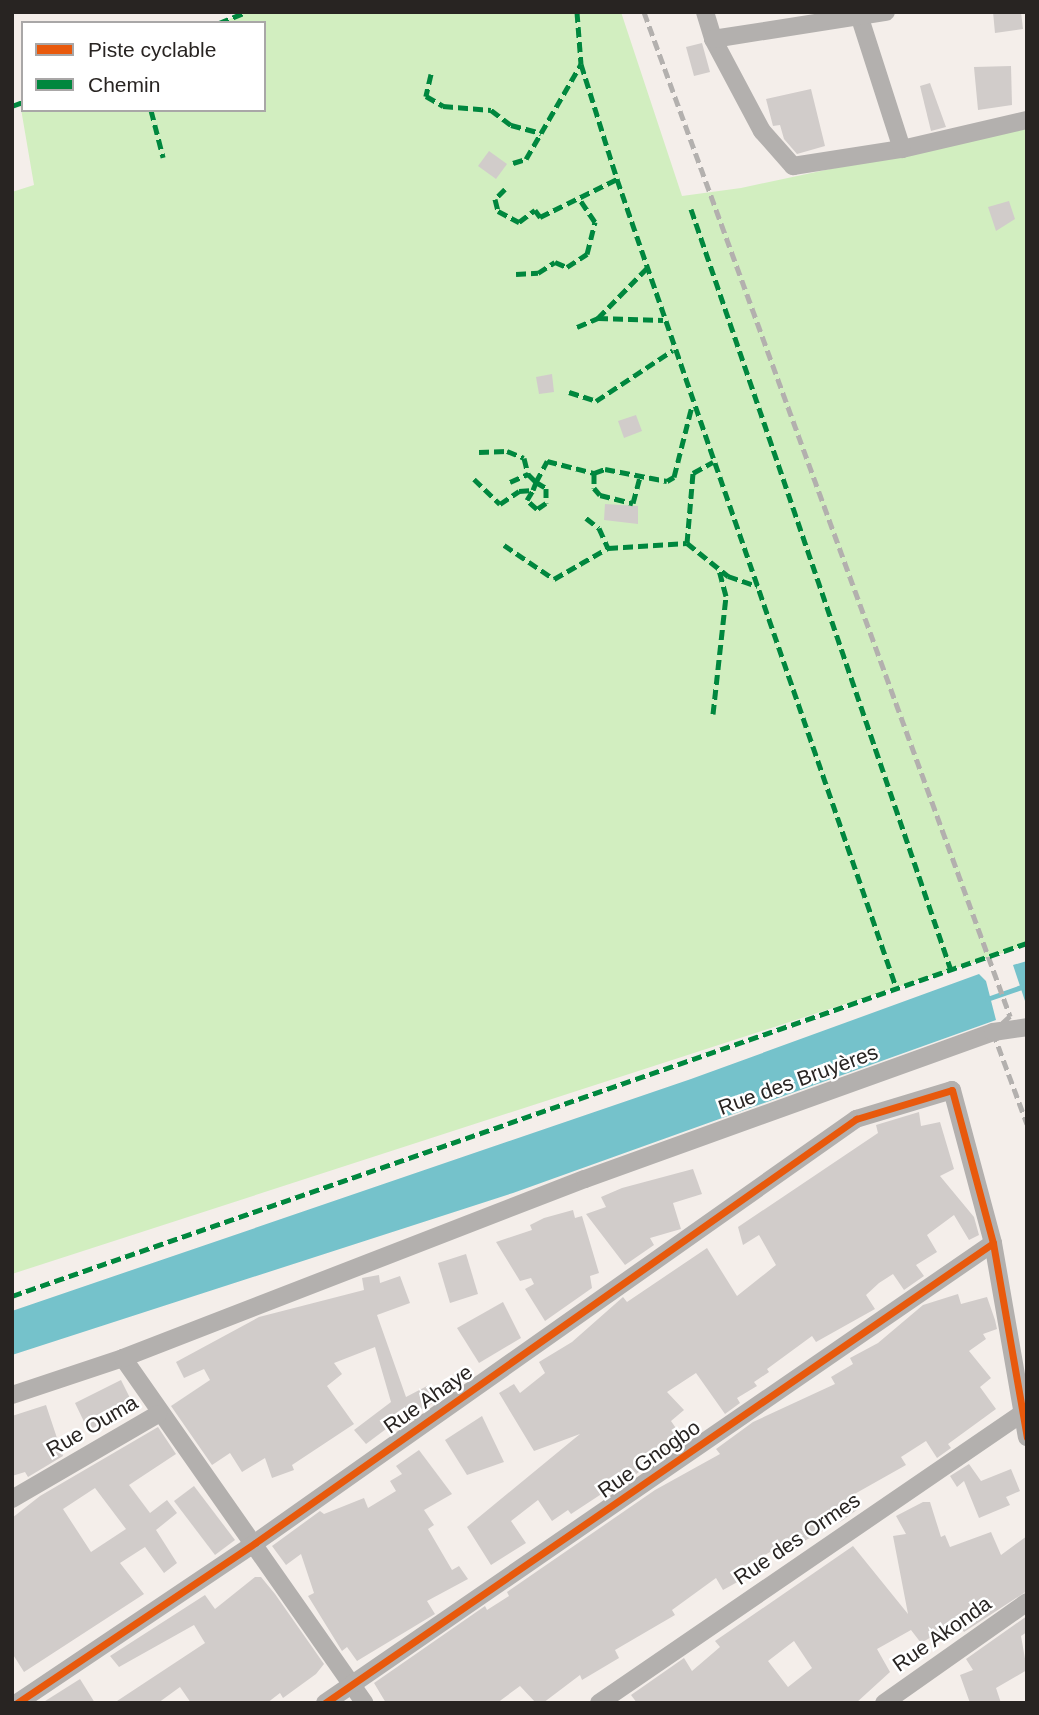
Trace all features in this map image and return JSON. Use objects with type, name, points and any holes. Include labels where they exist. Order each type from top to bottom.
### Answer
[{"type":"street","points":[[705,12],[713,39],[762,131],[793,166],[902,149],[1027,120]]},
{"type":"street","points":[[713,39],[859,14],[886,12]]},
{"type":"street","points":[[859,14],[902,149]]},
{"type":"street","name":"Rue des Bruyères","points":[[12,1395],[123,1358],[585,1179],[993,1032],[1027,1027]]},
{"type":"street","name":"Rue Ahaye","points":[[17,1703],[255,1543],[856,1119],[952,1090],[993,1243]]},
{"type":"street","points":[[993,1243],[1027,1437]]},
{"type":"street","name":"Rue Gnogbo","points":[[325,1703],[993,1243]]},
{"type":"street","points":[[123,1358],[158,1414],[255,1543],[365,1703]]},
{"type":"street","name":"Rue Ouma","points":[[12,1499],[158,1414]]},
{"type":"street","name":"Rue des Ormes","points":[[599,1703],[1021,1414]]},
{"type":"street","name":"Rue Akonda","points":[[884,1703],[1027,1602]]},
{"type":"green space","points":[[246,12],[621,12],[682,196],[741,188],[1027,127],[1027,945],[12,1274],[12,192],[34,185],[22,112],[266,112],[266,21],[225,21]]},
{"type":"water","points":[[1027,961],[1027,1004],[1026,1004],[1013,965]]},
{"type":"water","points":[[979,974],[986,981],[996,1020],[513,1193],[12,1355],[12,1311],[691,1079]]},
{"type":"building","points":[[993,12],[1021,12],[1023,29],[995,33]]},
{"type":"building","points":[[702,43],[710,72],[694,76],[686,47]]},
{"type":"building","points":[[1011,66],[1012,105],[978,110],[974,67]]},
{"type":"building","points":[[930,83],[946,127],[931,131],[920,86]]},
{"type":"building","points":[[811,89],[825,146],[797,154],[784,139],[780,125],[773,126],[766,99]]},
{"type":"building","points":[[489,151],[507,164],[496,179],[478,166]]},
{"type":"building","points":[[1009,201],[1015,219],[996,231],[988,207]]},
{"type":"building","points":[[552,374],[554,392],[539,394],[536,377]]},
{"type":"building","points":[[636,415],[642,431],[624,438],[618,421]]},
{"type":"building","points":[[605,504],[638,506],[638,524],[604,520]]},
{"type":"building","points":[[919,1112],[921,1126],[940,1122],[954,1169],[940,1176],[974,1217],[979,1235],[969,1240],[954,1215],[927,1235],[937,1252],[916,1265],[924,1276],[904,1290],[893,1274],[879,1283],[866,1295],[875,1309],[816,1342],[812,1336],[767,1369],[769,1372],[754,1382],[757,1386],[737,1398],[740,1403],[725,1414],[696,1373],[667,1392],[684,1410],[671,1421],[684,1440],[605,1496],[603,1493],[571,1514],[568,1510],[552,1521],[538,1500],[511,1521],[526,1543],[491,1565],[467,1527],[580,1434],[534,1451],[499,1393],[514,1384],[520,1393],[545,1373],[539,1362],[572,1342],[623,1297],[627,1302],[707,1248],[737,1296],[776,1265],[759,1235],[743,1245],[738,1227],[878,1133],[876,1125]]},
{"type":"building","points":[[693,1169],[702,1194],[673,1203],[681,1229],[650,1238],[654,1245],[625,1265],[586,1214],[606,1207],[601,1197],[622,1188]]},
{"type":"building","points":[[573,1210],[575,1218],[582,1216],[599,1273],[590,1276],[592,1288],[545,1321],[525,1289],[534,1284],[531,1278],[520,1281],[496,1242],[532,1230],[530,1225],[544,1218]]},
{"type":"building","points":[[466,1254],[478,1294],[450,1303],[438,1263]]},
{"type":"building","points":[[379,1275],[380,1283],[400,1276],[410,1303],[377,1315],[406,1397],[427,1386],[435,1402],[394,1423],[366,1444],[354,1430],[391,1402],[375,1347],[334,1363],[342,1374],[327,1386],[354,1424],[292,1465],[294,1470],[272,1478],[265,1458],[242,1472],[230,1453],[212,1465],[171,1406],[210,1380],[204,1369],[184,1378],[176,1362],[259,1317],[364,1290],[362,1278]]},
{"type":"building","points":[[958,1294],[961,1304],[987,1297],[995,1320],[997,1329],[983,1334],[986,1339],[969,1351],[991,1378],[980,1387],[996,1409],[948,1444],[951,1448],[937,1458],[926,1441],[901,1457],[906,1465],[851,1496],[858,1509],[843,1520],[773,1558],[770,1552],[736,1572],[741,1580],[723,1590],[716,1578],[672,1610],[675,1615],[615,1650],[619,1658],[582,1680],[580,1675],[543,1703],[536,1703],[520,1686],[497,1703],[386,1703],[374,1683],[485,1606],[487,1610],[509,1596],[507,1592],[655,1490],[720,1454],[716,1449],[753,1422],[835,1384],[831,1377],[853,1364],[850,1358],[878,1343],[923,1305]]},
{"type":"building","points":[[503,1302],[521,1338],[479,1363],[457,1328]]},
{"type":"building","points":[[121,1380],[132,1402],[100,1416],[103,1423],[88,1430],[75,1403]]},
{"type":"building","points":[[46,1405],[63,1456],[28,1477],[25,1472],[12,1476],[12,1416]]},
{"type":"building","points":[[482,1416],[504,1462],[467,1475],[445,1440]]},
{"type":"building","points":[[158,1427],[176,1454],[129,1485],[150,1513],[167,1500],[177,1513],[156,1530],[177,1563],[164,1573],[145,1547],[120,1563],[144,1594],[24,1672],[12,1653],[12,1518],[40,1496]],"holes":[[[95,1488],[126,1529],[91,1552],[63,1509]]]},
{"type":"building","points":[[419,1450],[452,1494],[424,1510],[434,1525],[428,1529],[452,1570],[459,1566],[468,1579],[427,1601],[435,1614],[357,1661],[347,1647],[342,1651],[308,1596],[314,1593],[301,1554],[286,1565],[272,1546],[320,1511],[324,1514],[364,1498],[368,1508],[396,1491],[390,1481],[402,1474],[396,1466]]},
{"type":"building","points":[[969,1464],[981,1481],[1011,1469],[1020,1491],[1006,1497],[1010,1505],[979,1518],[964,1481],[957,1487],[950,1476]]},
{"type":"building","points":[[194,1486],[235,1540],[215,1555],[174,1501]]},
{"type":"building","points":[[923,1502],[930,1502],[941,1537],[945,1535],[950,1547],[991,1532],[1001,1555],[1027,1536],[1027,1591],[964,1632],[957,1622],[921,1643],[911,1630],[877,1649],[890,1672],[856,1703],[637,1703],[631,1695],[684,1658],[692,1671],[720,1647],[715,1641],[853,1546],[908,1614],[893,1536],[906,1534],[896,1516]],"holes":[[[794,1641],[812,1668],[788,1687],[768,1661]]]},
{"type":"building","points":[[255,1577],[261,1577],[275,1594],[324,1664],[316,1674],[283,1698],[280,1693],[267,1703],[191,1703],[180,1687],[158,1703],[114,1703],[205,1643],[194,1625],[119,1667],[110,1656],[205,1595],[215,1609]]},
{"type":"building","points":[[1027,1616],[1027,1632],[1021,1636],[1027,1670],[996,1688],[1001,1703],[970,1703],[960,1675],[973,1670],[966,1659]]},
{"type":"building","points":[[80,1679],[95,1703],[42,1703]]},
{"type":"waterway","points":[[987,999],[1027,985]]},
{"type":"railway","points":[[644,12],[1010,1016],[993,1032],[1027,1124]]},
{"type":"marked path","points":[[224,21],[246,12]]},
{"type":"marked path","points":[[577,12],[581,64],[617,179],[897,990]]},
{"type":"marked path","points":[[513,163],[526,159],[581,64]]},
{"type":"marked path","points":[[431,74],[426,96],[443,106],[491,110],[511,125],[541,133]]},
{"type":"marked path","points":[[12,106],[21,103]]},
{"type":"marked path","points":[[152,112],[163,157]]},
{"type":"marked path","points":[[505,189],[495,199],[498,211],[519,222],[535,210],[540,217],[617,179]]},
{"type":"marked path","points":[[516,274],[538,273],[555,262],[567,267],[587,254],[595,222],[579,198]]},
{"type":"marked path","points":[[691,209],[951,970]]},
{"type":"marked path","points":[[577,327],[598,318],[647,268]]},
{"type":"marked path","points":[[598,318],[663,320]]},
{"type":"marked path","points":[[569,392],[596,401],[673,350]]},
{"type":"marked path","points":[[479,452],[507,451],[524,458],[528,474],[536,482],[546,488],[546,503],[537,509],[527,500],[533,490],[536,482],[547,461],[594,473],[605,469],[667,481],[674,477],[692,406]]},
{"type":"marked path","points":[[504,545],[554,579],[608,548],[687,543],[693,473],[713,462]]},
{"type":"marked path","points":[[594,473],[594,488],[600,495],[633,503],[640,476]]},
{"type":"marked path","points":[[510,482],[528,474]]},
{"type":"marked path","points":[[474,479],[500,504],[519,491],[533,490]]},
{"type":"marked path","points":[[586,518],[599,528],[608,548]]},
{"type":"marked path","points":[[687,543],[728,576],[757,586]]},
{"type":"marked path","points":[[713,714],[726,596],[719,569]]},
{"type":"marked path","points":[[12,1296],[1027,943]]},
{"type":"cycle path","points":[[17,1703],[255,1543],[856,1119],[952,1090],[993,1243],[1027,1437]]},
{"type":"cycle path","points":[[325,1703],[993,1243]]}]
